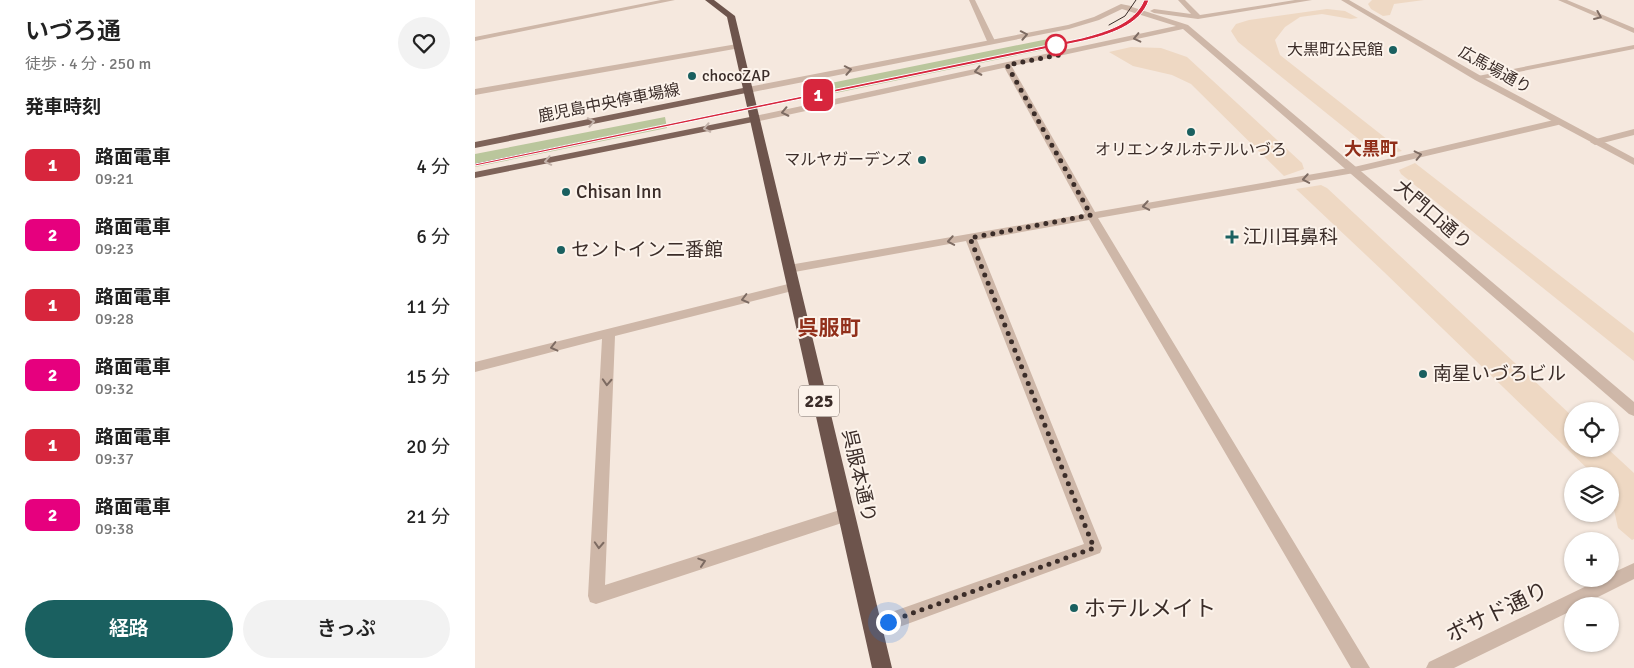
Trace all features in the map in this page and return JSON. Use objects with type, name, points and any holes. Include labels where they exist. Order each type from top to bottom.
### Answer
[{"type":"highway","name":"225","points":[[709,0],[731,16],[755,119]]},
{"type":"highway","name":"呉服本通り","points":[[755,119],[792,287],[882,668]]},
{"type":"main road","name":"鹿児島中央停車場線","points":[[475,145],[748,90]]},
{"type":"main road","points":[[475,175],[755,119]]},
{"type":"street","points":[[475,39],[672,0]]},
{"type":"street","points":[[972,0],[991,41]]},
{"type":"street","points":[[1181,0],[1198,17]]},
{"type":"street","points":[[748,90],[1091,21],[1109,14],[1123,3],[1198,17],[1309,0]]},
{"type":"street","name":"広馬場通り","points":[[1344,0],[1478,78],[1634,162]]},
{"type":"street","points":[[1561,0],[1634,31]]},
{"type":"street","points":[[1123,3],[1185,27]]},
{"type":"street","points":[[755,119],[1185,27],[1198,17]]},
{"type":"street","name":"大門口通り","points":[[1185,27],[1634,410]]},
{"type":"street","points":[[475,92],[737,46]]},
{"type":"street","points":[[1478,78],[1634,47]]},
{"type":"street","points":[[1007,65],[1091,215],[1361,668]]},
{"type":"street","points":[[789,269],[1354,170],[1558,122]]},
{"type":"street","points":[[1595,142],[1634,132]]},
{"type":"street","points":[[872,628],[1094,548],[970,238]]},
{"type":"street","points":[[475,366],[792,287]]},
{"type":"street","points":[[609,334],[596,596],[846,515]]},
{"type":"street","name":"ボサド通り","points":[[1435,668],[1634,571]]},
{"type":"green space","points":[[1058,37],[1067,45],[831,94],[826,84]]},
{"type":"green space","points":[[665,117],[667,128],[475,167],[475,154]]},
{"type":"shaded area","points":[[1372,0],[1424,0],[1394,4],[1390,15],[1383,16],[1371,9],[1368,4]]},
{"type":"shaded area","points":[[1327,9],[1345,11],[1358,18],[1351,19],[1322,14],[1300,17],[1285,27],[1275,40],[1280,55],[1402,151],[1383,155],[1376,153],[1238,42],[1231,31],[1236,24],[1249,20]]},
{"type":"shaded area","points":[[1131,47],[1161,48],[1187,57],[1302,163],[1304,169],[1284,176],[1191,84],[1172,75],[1133,66],[1109,52]]},
{"type":"shaded area","points":[[1415,163],[1634,333],[1634,361],[1401,174],[1399,170]]},
{"type":"shaded area","points":[[1321,185],[1327,188],[1564,409],[1564,446],[1384,272],[1296,189]]},
{"type":"shaded area","points":[[1575,457],[1617,457],[1634,473],[1634,539],[1632,540],[1618,528],[1617,522],[1619,522],[1619,467],[1586,467]]},
{"type":"tram line","points":[[1109,25],[1125,16],[1136,0]]},
{"type":"tram line","points":[[475,164],[1083,40],[1120,27],[1135,16],[1147,0]]},
{"type":"tram line","name":"1","points":[[475,164],[1083,40],[1125,25],[1134,19],[1144,8],[1147,0]]},
{"type":"place","name":"大黒町公民館","points":[[1393,50]]},
{"type":"place","name":"chocoZAP","points":[[692,76]]},
{"type":"place","name":"オリエンタルホテルいづろ","points":[[1191,132]]},
{"type":"place","name":"マルヤガーデンズ","points":[[922,160]]},
{"type":"place","name":"Chisan Inn","points":[[566,192]]},
{"type":"place","name":"江川耳鼻科","points":[[1232,237]]},
{"type":"place","name":"セントイン二番館","points":[[561,250]]},
{"type":"place","name":"南星いづろビル","points":[[1423,374]]},
{"type":"place","name":"ホテルメイト","points":[[1074,608]]},
{"type":"district","name":"大黒町","points":[[1371,149]]},
{"type":"district","name":"呉服町","points":[[829,328]]},
{"type":"route","points":[[888,622],[919,609],[1094,548],[970,238],[1091,215],[1007,65],[1059,55],[1056,45]]}]
